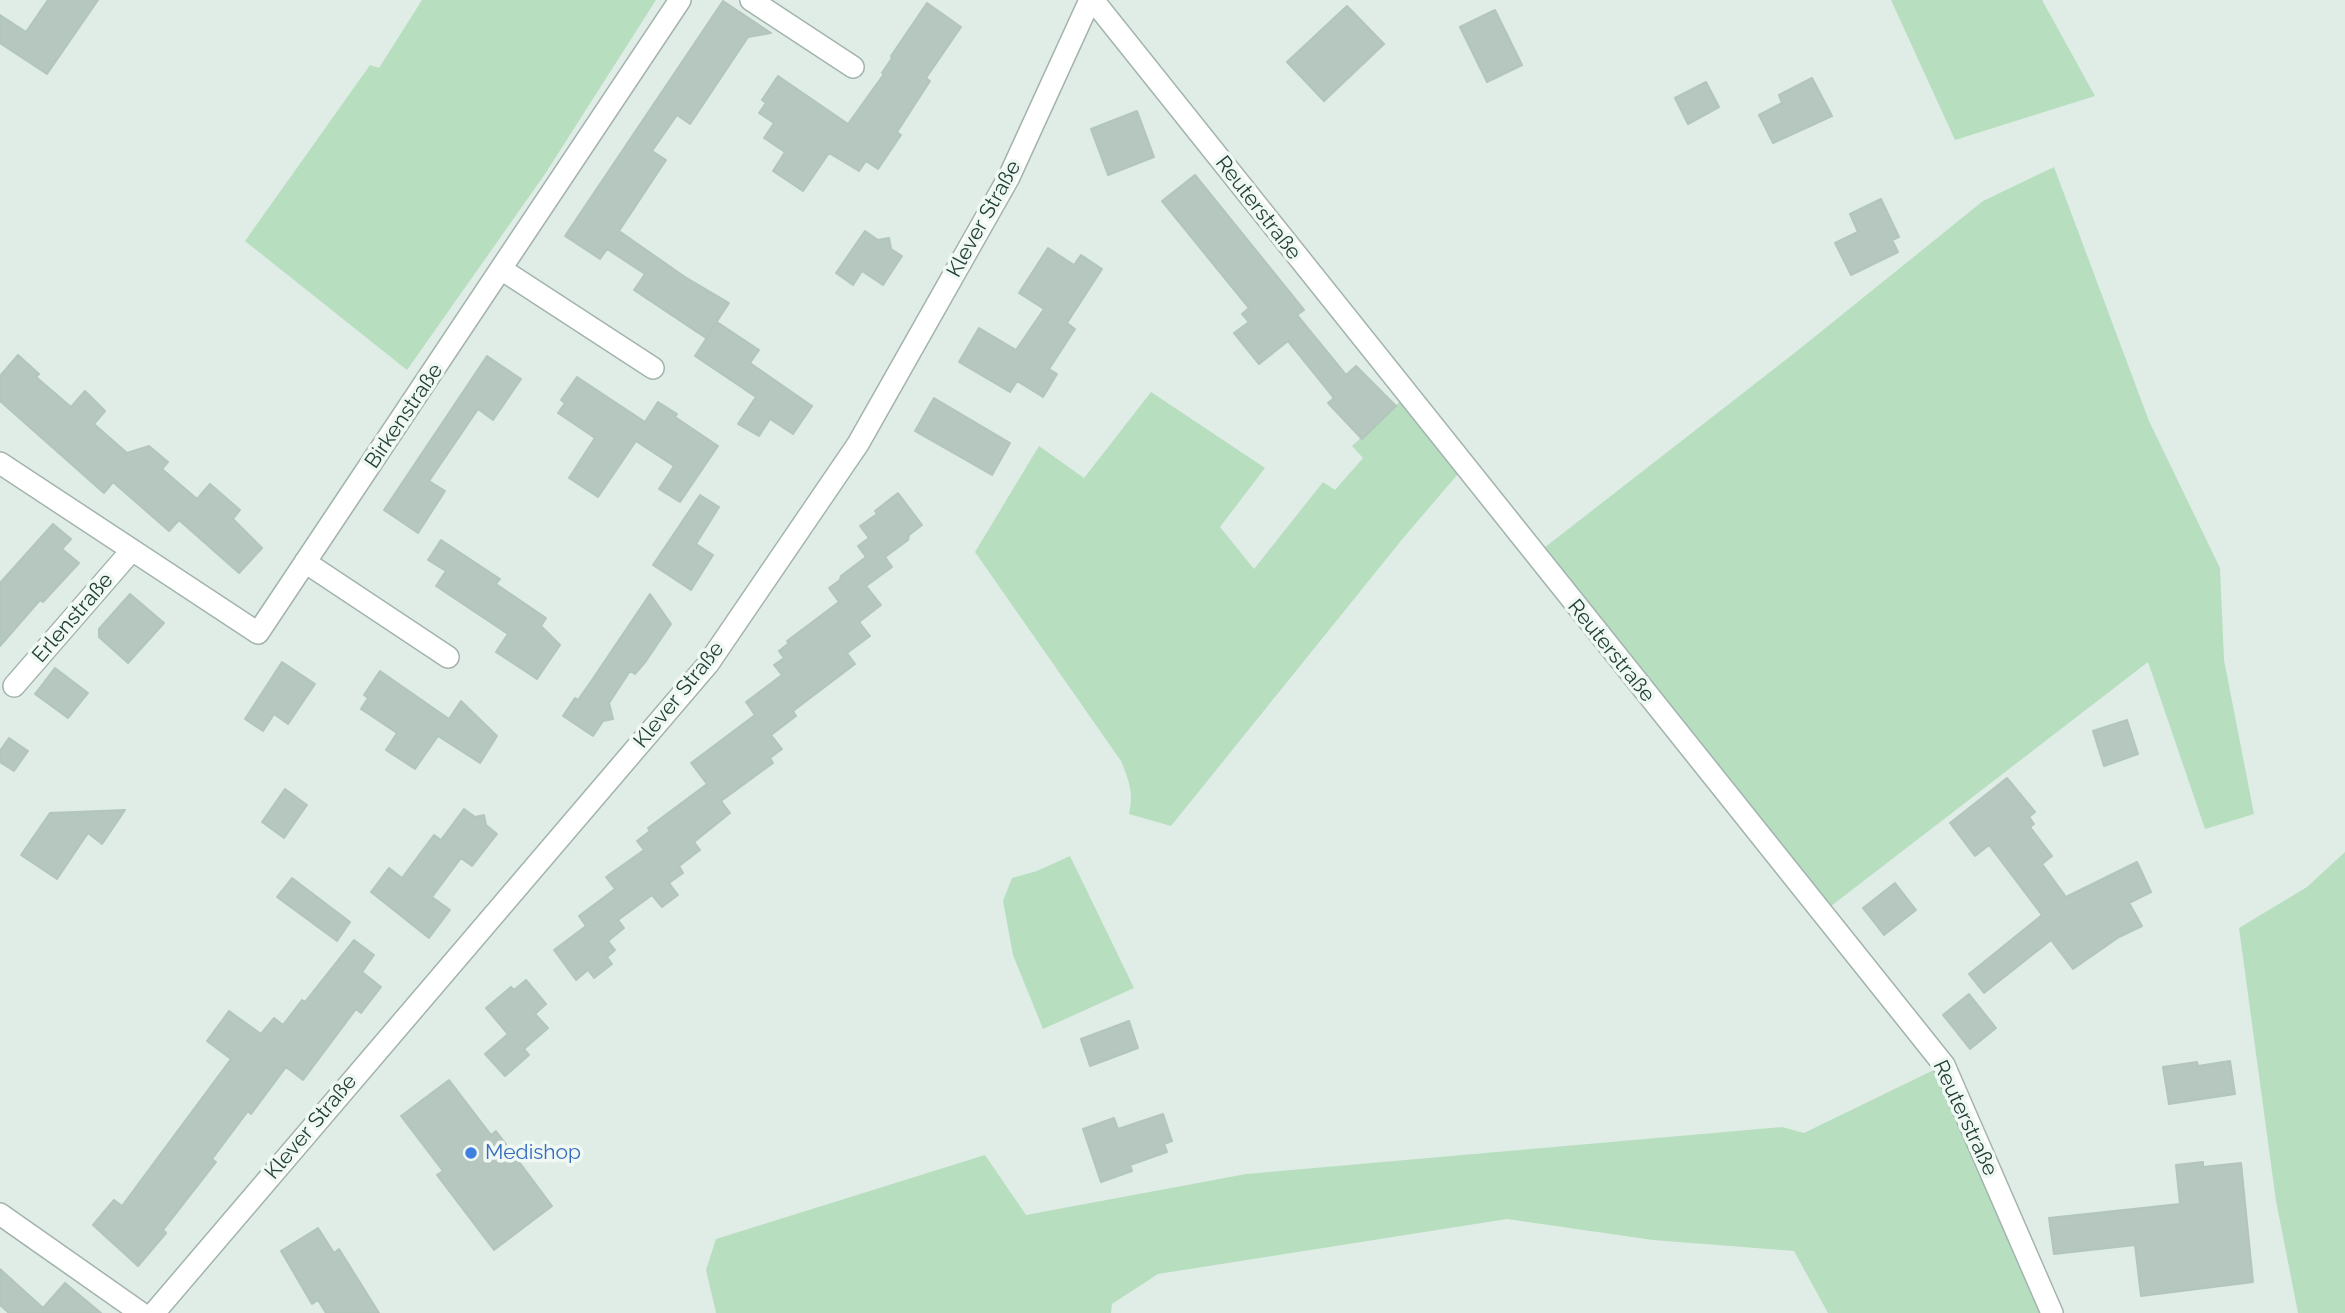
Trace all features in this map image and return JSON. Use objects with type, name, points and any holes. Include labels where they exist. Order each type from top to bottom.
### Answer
[{"type":"street","name":"Birkenstraße","points":[[132,550],[258,633],[680,0]]},
{"type":"street","points":[[751,0],[853,67]]},
{"type":"street","name":"Reuterstraße","points":[[1091,0],[1944,1065],[2052,1313]]},
{"type":"street","name":"Klever Straße","points":[[154,1313],[708,664],[858,444],[1009,177],[1091,0]]},
{"type":"street","points":[[501,269],[653,368]]},
{"type":"street","points":[[0,463],[132,550]]},
{"type":"street","name":"Erlenstraße","points":[[14,686],[132,550]]},
{"type":"street","points":[[306,562],[448,657]]},
{"type":"street","points":[[0,1214],[141,1313]]},
{"type":"green space","points":[[422,0],[656,0],[545,174],[407,370],[245,241],[370,65],[379,68]]},
{"type":"green space","points":[[1891,0],[2042,0],[2095,96],[1955,140]]},
{"type":"green space","points":[[2054,167],[2149,421],[2220,568],[2224,660],[2254,814],[2205,829],[2148,662],[1822,913],[1535,555],[1797,351],[1983,201]]},
{"type":"green space","points":[[1151,392],[1265,468],[1220,527],[1254,569],[1323,482],[1335,490],[1363,458],[1352,446],[1407,395],[1464,467],[1404,537],[1171,826],[1129,814],[1130,787],[1121,761],[975,552],[1039,446],[1084,478]]},
{"type":"green space","points":[[2345,852],[2345,1313],[2298,1313],[2276,1201],[2239,928],[2307,887]]},
{"type":"green space","points":[[1070,856],[1134,988],[1043,1029],[1013,955],[1003,901],[1012,878],[1037,871]]},
{"type":"green space","points":[[1944,1065],[2052,1313],[1828,1313],[1794,1251],[1653,1240],[1507,1219],[1158,1274],[1112,1304],[1111,1313],[716,1313],[706,1270],[716,1239],[985,1155],[1026,1215],[1246,1174],[1782,1127],[1804,1133]]},
{"type":"building","points":[[48,0],[98,0],[47,74],[0,43],[0,15],[26,32]]},
{"type":"building","points":[[723,1],[771,33],[748,37],[690,124],[677,115],[652,151],[666,160],[619,231],[685,277],[729,303],[706,338],[634,290],[645,274],[607,249],[600,259],[565,236]]},
{"type":"building","points":[[927,3],[961,27],[926,78],[930,81],[897,132],[901,135],[878,169],[866,161],[859,171],[829,153],[803,191],[773,171],[785,152],[764,138],[774,123],[759,113],[766,103],[762,100],[778,76],[848,124],[884,74],[882,73],[891,56]]},
{"type":"building","points":[[1347,6],[1384,44],[1324,101],[1287,62]]},
{"type":"building","points":[[1495,10],[1522,65],[1487,82],[1460,27]]},
{"type":"building","points":[[1812,78],[1832,116],[1773,143],[1759,115],[1782,103],[1779,95]]},
{"type":"building","points":[[1706,82],[1719,107],[1688,124],[1675,98]]},
{"type":"building","points":[[1137,111],[1154,157],[1108,175],[1091,129]]},
{"type":"building","points":[[1195,175],[1304,310],[1297,315],[1346,375],[1356,366],[1396,406],[1362,439],[1328,403],[1334,398],[1288,341],[1259,364],[1234,333],[1249,322],[1242,314],[1249,308],[1162,201]]},
{"type":"building","points":[[1881,199],[1899,237],[1892,240],[1898,252],[1851,275],[1835,243],[1858,232],[1850,214]]},
{"type":"building","points":[[865,231],[878,240],[889,238],[891,249],[902,256],[883,285],[862,271],[853,285],[836,273]]},
{"type":"building","points":[[1048,248],[1074,265],[1081,255],[1102,269],[1067,323],[1075,329],[1049,369],[1057,374],[1043,397],[1017,381],[1010,392],[959,362],[979,328],[1016,350],[1044,309],[1019,293]]},
{"type":"building","points":[[717,322],[759,350],[750,363],[812,406],[793,434],[770,419],[759,436],[738,424],[756,397],[695,356]]},
{"type":"building","points":[[18,355],[39,374],[36,377],[71,407],[85,391],[105,411],[94,424],[127,453],[149,446],[168,462],[162,469],[197,499],[210,484],[240,510],[233,519],[262,548],[239,573],[179,520],[169,531],[113,482],[104,493],[0,401],[0,376]]},
{"type":"building","points":[[487,356],[521,379],[493,420],[478,409],[429,481],[445,491],[418,533],[384,510]]},
{"type":"building","points":[[577,377],[645,422],[658,402],[718,446],[680,502],[659,489],[674,466],[636,441],[598,497],[569,478],[595,438],[558,413],[565,403],[561,400]]},
{"type":"building","points":[[934,398],[1010,443],[992,475],[915,431]]},
{"type":"building","points":[[898,493],[922,525],[909,535],[908,540],[885,557],[892,567],[866,586],[881,605],[859,622],[870,636],[847,653],[855,664],[793,711],[796,716],[771,735],[782,749],[770,758],[773,763],[721,801],[730,813],[694,842],[700,850],[679,866],[683,873],[669,883],[678,895],[662,907],[652,895],[618,920],[624,928],[608,941],[615,950],[607,957],[612,964],[594,978],[588,970],[576,980],[554,950],[586,926],[579,916],[615,889],[606,877],[644,850],[637,841],[650,831],[648,828],[707,784],[691,763],[755,715],[746,702],[782,675],[774,665],[784,658],[779,651],[789,643],[787,641],[839,602],[829,588],[866,557],[858,546],[869,538],[860,526]]},
{"type":"building","points":[[700,495],[719,507],[696,544],[713,555],[691,590],[653,565]]},
{"type":"building","points":[[53,524],[71,539],[62,549],[79,563],[43,602],[40,600],[0,646],[0,583]]},
{"type":"building","points":[[441,540],[500,579],[496,584],[546,618],[541,626],[560,645],[537,679],[496,652],[508,634],[436,586],[446,571],[428,560]]},
{"type":"building","points":[[130,594],[164,623],[128,663],[99,637],[99,629]]},
{"type":"building","points":[[650,594],[671,624],[635,674],[630,671],[609,703],[613,719],[603,721],[593,736],[563,716],[575,698],[578,700]]},
{"type":"building","points":[[282,662],[315,684],[288,724],[274,714],[263,731],[245,719]]},
{"type":"building","points":[[55,668],[88,693],[68,718],[35,694]]},
{"type":"building","points":[[380,671],[449,719],[461,701],[497,736],[480,763],[438,736],[415,769],[386,750],[397,733],[361,709],[368,698],[364,695]]},
{"type":"building","points":[[2127,720],[2138,754],[2104,766],[2093,731]]},
{"type":"building","points":[[9,738],[28,751],[14,771],[0,762],[0,751]]},
{"type":"building","points":[[2007,778],[2035,812],[2029,817],[2034,824],[2030,827],[2052,856],[2042,864],[2066,897],[2137,862],[2151,892],[2129,903],[2142,926],[2119,937],[2073,969],[2051,940],[1984,993],[1969,974],[2042,915],[1989,845],[1975,856],[1950,823]]},
{"type":"building","points":[[285,789],[307,805],[284,838],[262,822]]},
{"type":"building","points":[[464,809],[475,817],[484,815],[486,825],[497,834],[472,866],[461,858],[432,897],[450,910],[429,938],[371,892],[389,868],[402,878],[434,835],[441,840]]},
{"type":"building","points":[[125,810],[102,844],[88,833],[57,879],[21,855],[50,813]]},
{"type":"building","points":[[292,878],[350,922],[337,941],[277,897]]},
{"type":"building","points":[[1895,883],[1916,910],[1884,935],[1863,908]]},
{"type":"building","points":[[354,940],[374,955],[362,972],[381,987],[361,1013],[356,1009],[303,1080],[286,1067],[251,1114],[248,1111],[212,1159],[216,1162],[163,1230],[166,1233],[138,1266],[93,1225],[114,1200],[122,1206],[231,1059],[207,1041],[229,1011],[261,1034],[274,1018],[283,1025],[302,1000],[305,1002]]},
{"type":"building","points":[[526,980],[546,1004],[535,1014],[548,1028],[524,1049],[529,1055],[505,1076],[485,1054],[508,1034],[486,1008],[511,987],[514,990]]},
{"type":"building","points":[[1969,994],[1996,1028],[1970,1049],[1943,1015]]},
{"type":"building","points":[[1129,1021],[1138,1048],[1090,1066],[1081,1039]]},
{"type":"building","points":[[2230,1061],[2235,1094],[2169,1104],[2163,1067],[2197,1062],[2198,1066]]},
{"type":"building","name":"Medishop","points":[[449,1080],[491,1135],[496,1131],[552,1206],[494,1250],[437,1175],[443,1171],[401,1116]]},
{"type":"building","points":[[1163,1114],[1172,1141],[1164,1144],[1167,1152],[1130,1165],[1132,1171],[1101,1182],[1083,1129],[1114,1118],[1118,1129]]},
{"type":"building","points":[[2203,1162],[2203,1167],[2241,1163],[2253,1282],[2141,1296],[2135,1245],[2054,1254],[2049,1218],[2180,1204],[2176,1165]]},
{"type":"building","points":[[318,1228],[334,1253],[339,1249],[379,1313],[326,1313],[318,1300],[312,1304],[281,1251]]},
{"type":"building","points":[[0,1269],[43,1308],[65,1283],[101,1313],[9,1313],[0,1305]]},
{"type":"place","name":"Medishop","points":[[471,1153]]}]
